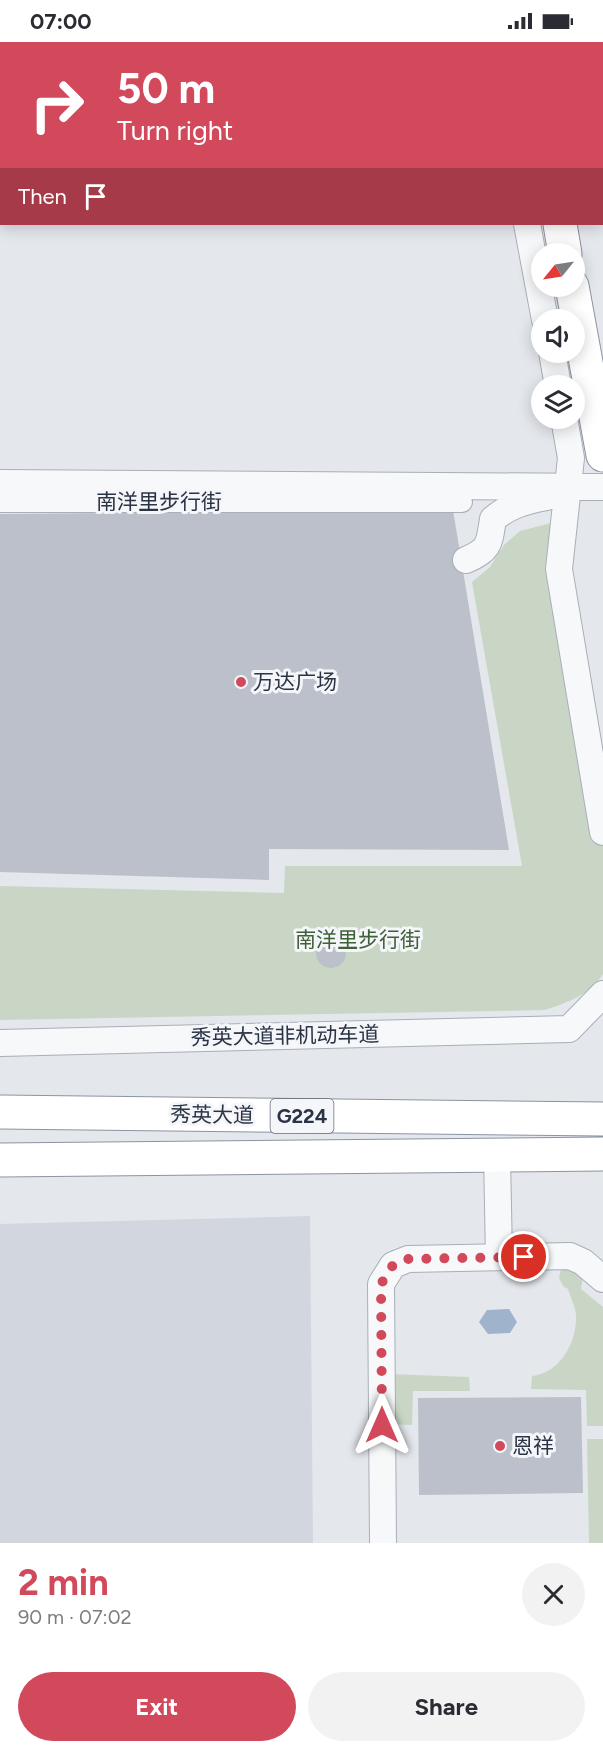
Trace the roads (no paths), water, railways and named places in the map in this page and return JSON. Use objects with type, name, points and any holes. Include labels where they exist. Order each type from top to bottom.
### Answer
[{"type":"highway","points":[[560,225],[563,243]]},
{"type":"highway","points":[[574,297],[603,455]]},
{"type":"highway","name":"秀英大道","points":[[0,1112],[603,1119]]},
{"type":"highway","name":"秀英大道","points":[[0,1160],[603,1154]]},
{"type":"street","points":[[527,225],[543,309]]},
{"type":"street","points":[[566,429],[572,458],[559,569],[603,832]]},
{"type":"street","points":[[0,483],[568,491],[603,488]]},
{"type":"street","points":[[466,560],[483,553],[488,546],[493,519],[507,508],[524,501],[568,491]]},
{"type":"street","name":"南洋里步行街","points":[[0,502],[462,502]]},
{"type":"street","name":"秀英大道非机动车道","points":[[0,1042],[569,1029],[603,994]]},
{"type":"street","points":[[498,1156],[499,1257]]},
{"type":"street","points":[[383,1543],[381,1284],[393,1265],[408,1259],[570,1256],[583,1262],[603,1279]]},
{"type":"water","points":[[509,1309],[517,1322],[510,1333],[488,1334],[479,1322],[487,1310]]},
{"type":"place","name":"万达广场","points":[[241,682]]},
{"type":"place","name":"恩祥","points":[[500,1446]]}]
